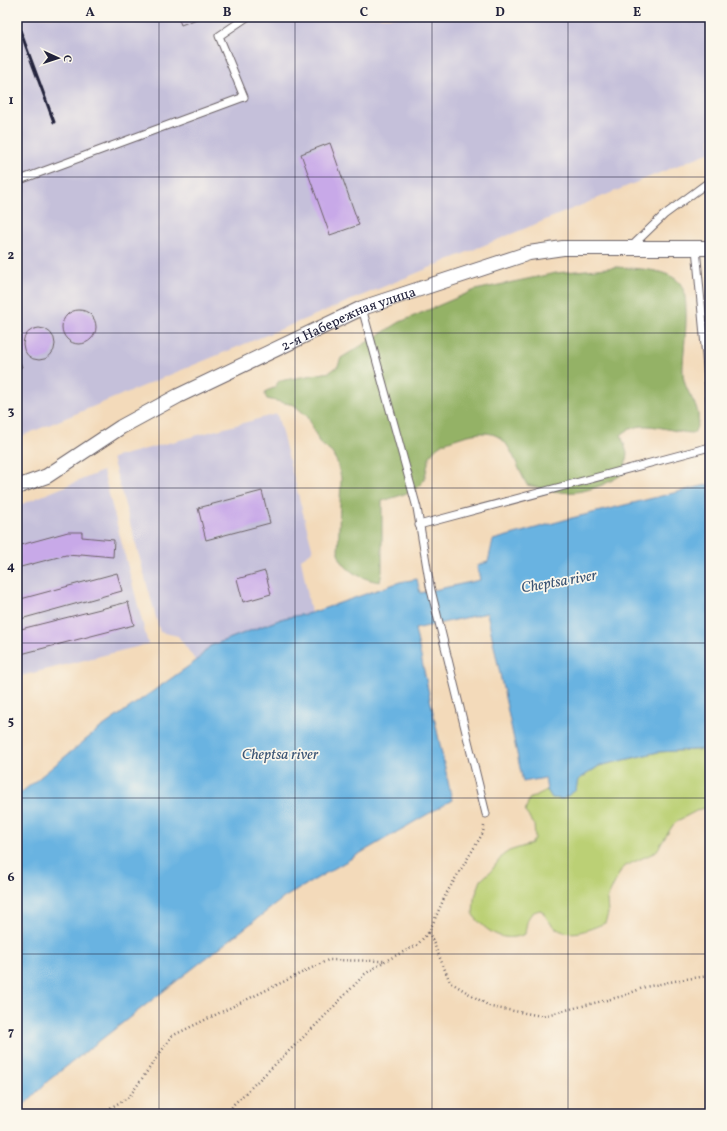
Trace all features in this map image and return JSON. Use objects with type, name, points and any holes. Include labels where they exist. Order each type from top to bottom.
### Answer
[{"type":"street","name":"2-я Набережная улица","points":[[17,487],[47,476],[72,461],[121,427],[178,396],[362,308],[529,253],[563,248],[710,248]]},
{"type":"lane","points":[[17,181],[244,97],[219,36],[247,17]]},
{"type":"lane","points":[[629,249],[664,215],[710,181]]},
{"type":"lane","points":[[696,248],[710,401]]},
{"type":"lane","points":[[362,308],[417,508],[430,586],[486,814]]},
{"type":"lane","points":[[419,525],[710,447]]},
{"type":"path","points":[[227,1114],[234,1104],[319,1022],[365,974],[385,961],[417,945],[429,932],[446,894],[483,833],[486,814]]},
{"type":"path","points":[[429,932],[450,982],[491,1006],[542,1016],[623,996],[645,987],[684,979],[710,976]]},
{"type":"path","points":[[100,1114],[129,1097],[172,1036],[328,960],[385,961]]},
{"type":"shaded area","points":[[17,17],[710,17],[710,152],[17,438]]},
{"type":"shaded area","points":[[277,414],[313,551],[301,559],[311,613],[284,618],[210,646],[196,661],[178,636],[160,632],[112,458]]},
{"type":"shaded area","points":[[103,471],[148,644],[17,677],[17,506]]},
{"type":"green space","points":[[617,267],[650,270],[666,274],[679,282],[683,289],[686,325],[683,373],[687,389],[697,409],[698,424],[694,433],[647,426],[629,429],[621,435],[627,453],[625,472],[611,481],[595,488],[577,492],[552,491],[527,485],[510,450],[497,436],[488,433],[475,434],[447,442],[437,447],[432,453],[428,461],[426,474],[416,489],[382,501],[382,572],[380,582],[360,576],[344,565],[338,553],[341,478],[337,462],[332,453],[319,442],[308,417],[294,405],[267,399],[265,395],[266,391],[274,388],[279,381],[330,372],[338,366],[341,358],[400,322],[475,290],[556,273]]},
{"type":"green space","points":[[710,749],[710,807],[700,809],[679,820],[673,825],[656,852],[627,865],[621,870],[607,899],[608,914],[605,923],[585,931],[571,933],[564,932],[558,930],[552,925],[541,910],[536,911],[528,918],[525,934],[509,938],[502,937],[489,931],[473,915],[474,899],[481,880],[491,871],[503,855],[509,851],[531,844],[535,838],[534,824],[525,812],[529,799],[547,790],[552,798],[599,766],[658,752]]},
{"type":"water","name":"Cheptsa river","points":[[710,484],[710,749],[658,752],[599,766],[578,780],[576,790],[563,799],[552,798],[547,790],[545,778],[523,782],[487,613],[415,629],[452,800],[285,897],[49,1080],[17,1112],[17,796],[99,729],[196,661],[210,646],[284,618],[311,613],[400,582],[417,579],[420,593],[480,580],[477,565],[488,562],[493,540],[568,519]]},
{"type":"building","points":[[178,17],[202,17],[181,25]]},
{"type":"building","points":[[330,143],[359,225],[330,235],[301,154]]},
{"type":"building","points":[[79,310],[91,315],[96,327],[91,339],[79,344],[67,339],[62,327],[67,315]]},
{"type":"building","points":[[39,328],[45,329],[52,335],[55,344],[54,350],[48,357],[39,360],[33,359],[26,353],[23,344],[24,338],[30,331]]},
{"type":"building","points":[[17,354],[22,367],[17,369]]},
{"type":"building","points":[[262,491],[270,523],[206,540],[198,508]]},
{"type":"building","points":[[68,532],[82,532],[82,537],[114,540],[113,557],[81,554],[80,556],[66,555],[17,568],[17,546]]},
{"type":"building","points":[[265,571],[271,594],[243,602],[237,579]]},
{"type":"building","points":[[117,573],[122,591],[17,620],[17,600]]},
{"type":"building","points":[[128,602],[134,625],[17,655],[17,630]]},
{"type":"railway","points":[[17,22],[54,122]]}]
